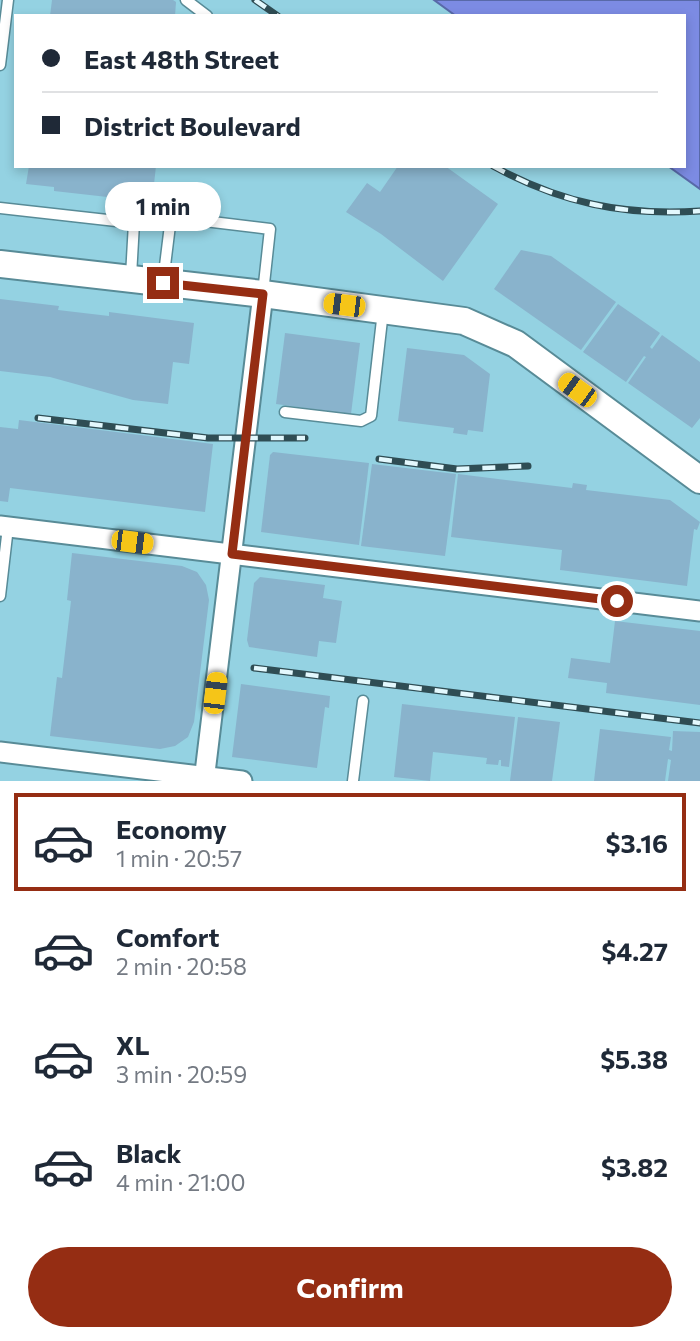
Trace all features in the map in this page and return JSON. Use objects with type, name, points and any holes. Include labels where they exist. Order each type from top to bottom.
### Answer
[{"type":"main road","points":[[0,264],[263,294],[464,321],[516,344],[700,480]]},
{"type":"street","points":[[204,779],[263,294]]},
{"type":"street","points":[[4,526],[700,611]]},
{"type":"street","points":[[0,752],[204,779],[242,781]]},
{"type":"lane","points":[[0,65],[8,0]]},
{"type":"lane","points":[[186,0],[204,14]]},
{"type":"lane","points":[[0,208],[134,223],[131,279]]},
{"type":"lane","points":[[163,283],[171,217],[270,229],[263,294]]},
{"type":"lane","points":[[285,412],[361,421],[371,416],[383,310]]},
{"type":"lane","points":[[0,596],[4,526]]},
{"type":"lane","points":[[352,781],[363,701]]},
{"type":"shaded area","points":[[0,0],[700,0],[700,781],[0,781]]},
{"type":"water","points":[[434,0],[700,0],[700,189],[671,168],[686,168],[686,14],[453,14]]},
{"type":"building","points":[[52,0],[176,2],[175,14],[50,14]]},
{"type":"building","points":[[29,168],[156,168],[152,202],[54,191],[54,187],[26,184]]},
{"type":"building","points":[[397,168],[448,168],[498,204],[443,281],[381,234],[346,212],[367,183],[380,192]]},
{"type":"building","points":[[521,250],[551,256],[616,302],[581,350],[494,289]]},
{"type":"building","points":[[0,299],[59,306],[58,310],[109,316],[109,312],[194,323],[189,364],[173,362],[168,404],[133,400],[50,377],[0,371]]},
{"type":"building","points":[[618,304],[660,333],[650,347],[652,349],[662,335],[700,362],[700,418],[692,428],[628,383],[646,357],[644,356],[626,382],[583,352]]},
{"type":"building","points":[[285,333],[360,343],[351,414],[276,404]]},
{"type":"building","points":[[407,348],[464,355],[490,374],[483,432],[468,430],[467,435],[453,433],[454,428],[398,421]]},
{"type":"building","points":[[19,420],[213,444],[205,512],[10,488],[8,502],[0,501],[0,427],[18,429]]},
{"type":"building","points":[[273,452],[369,463],[359,545],[261,532],[270,455]]},
{"type":"building","points":[[372,464],[456,474],[445,556],[361,546]]},
{"type":"building","points":[[458,474],[572,488],[573,483],[587,485],[586,490],[670,500],[700,522],[697,530],[694,529],[687,586],[560,570],[562,550],[451,537]]},
{"type":"building","points":[[72,553],[182,566],[197,572],[206,585],[209,600],[194,722],[188,737],[175,746],[160,749],[50,736],[57,677],[62,678],[71,601],[67,600]]},
{"type":"building","points":[[260,577],[325,585],[323,598],[342,601],[336,643],[319,641],[317,657],[249,647],[247,640],[254,583]]},
{"type":"building","points":[[615,621],[700,631],[700,705],[606,693],[607,683],[568,678],[571,658],[610,663]]},
{"type":"building","points":[[241,684],[330,696],[329,708],[325,707],[317,768],[232,757]]},
{"type":"building","points":[[402,704],[515,717],[509,767],[501,766],[501,760],[498,765],[486,764],[487,758],[433,752],[430,781],[394,777]]},
{"type":"building","points":[[518,717],[560,722],[552,781],[510,781]]},
{"type":"building","points":[[600,729],[671,737],[669,750],[672,751],[673,731],[700,732],[700,781],[668,781],[671,760],[668,759],[665,781],[594,781]]},
{"type":"railway","points":[[255,0],[275,14]]},
{"type":"railway","points":[[497,168],[543,189],[593,204],[645,211],[700,211]]},
{"type":"railway","points":[[38,418],[208,438],[305,438]]},
{"type":"railway","points":[[379,459],[457,469],[528,466]]},
{"type":"railway","points":[[254,668],[700,723]]},
{"type":"route","points":[[163,283],[263,294],[232,554],[617,601]]}]
